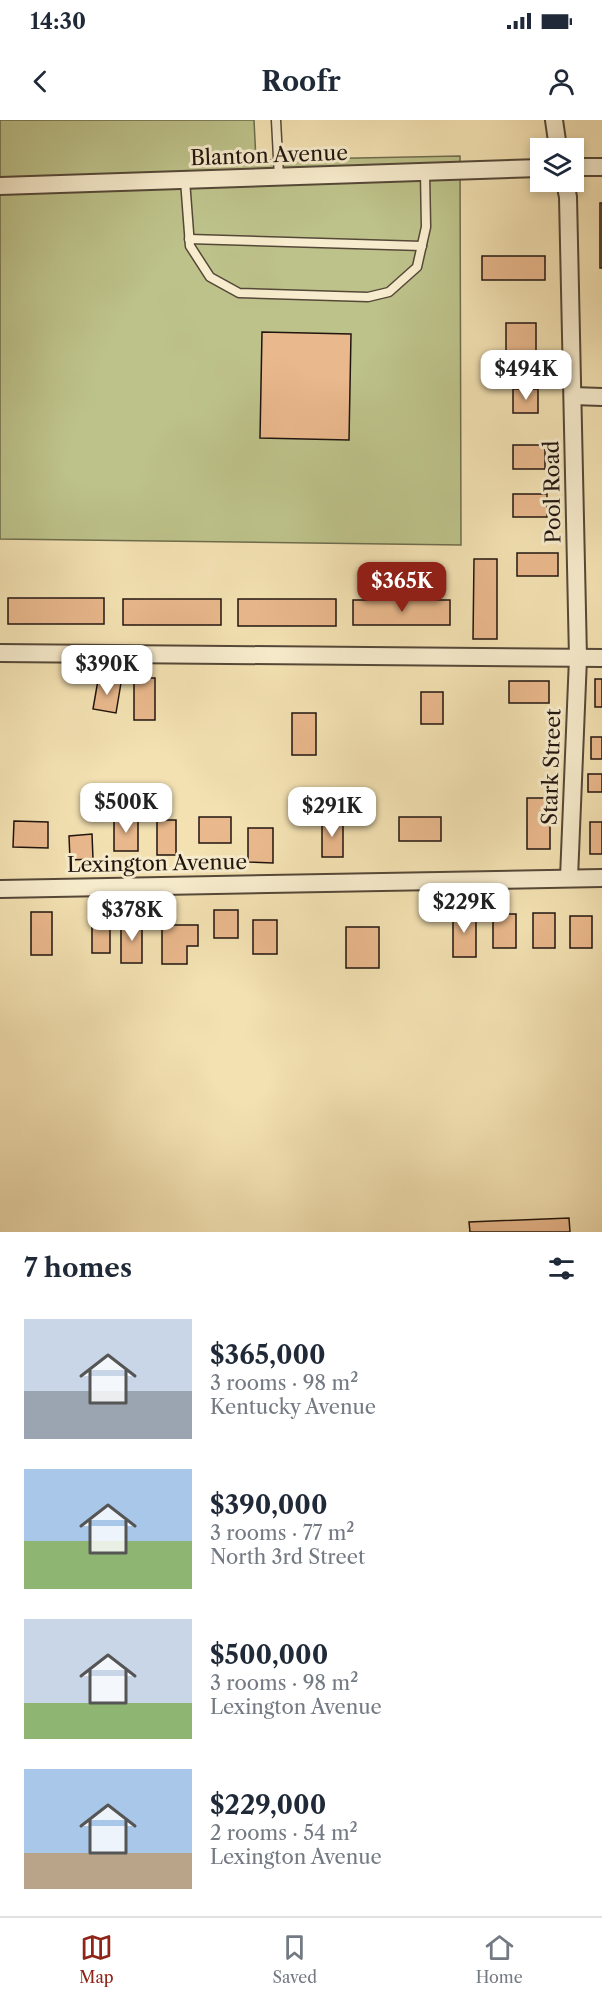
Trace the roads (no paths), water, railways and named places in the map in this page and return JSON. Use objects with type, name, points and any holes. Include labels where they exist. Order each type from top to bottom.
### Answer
[{"type":"street","points":[[554,120],[557,138]]},
{"type":"street","points":[[584,167],[602,167]]},
{"type":"street","name":"Blanton Avenue","points":[[0,186],[530,168]]},
{"type":"street","name":"Pool Road","points":[[567,192],[578,658]]},
{"type":"street","points":[[573,396],[602,397]]},
{"type":"street","points":[[0,653],[602,658]]},
{"type":"street","name":"Stark Street","points":[[569,878],[578,658]]},
{"type":"street","name":"Lexington Avenue","points":[[0,889],[602,878]]},
{"type":"lane","points":[[276,120],[279,177]]},
{"type":"lane","points":[[185,180],[190,246],[210,278],[239,293],[368,297],[389,292],[417,267],[426,227],[425,172]]},
{"type":"lane","points":[[189,239],[422,246]]}]
